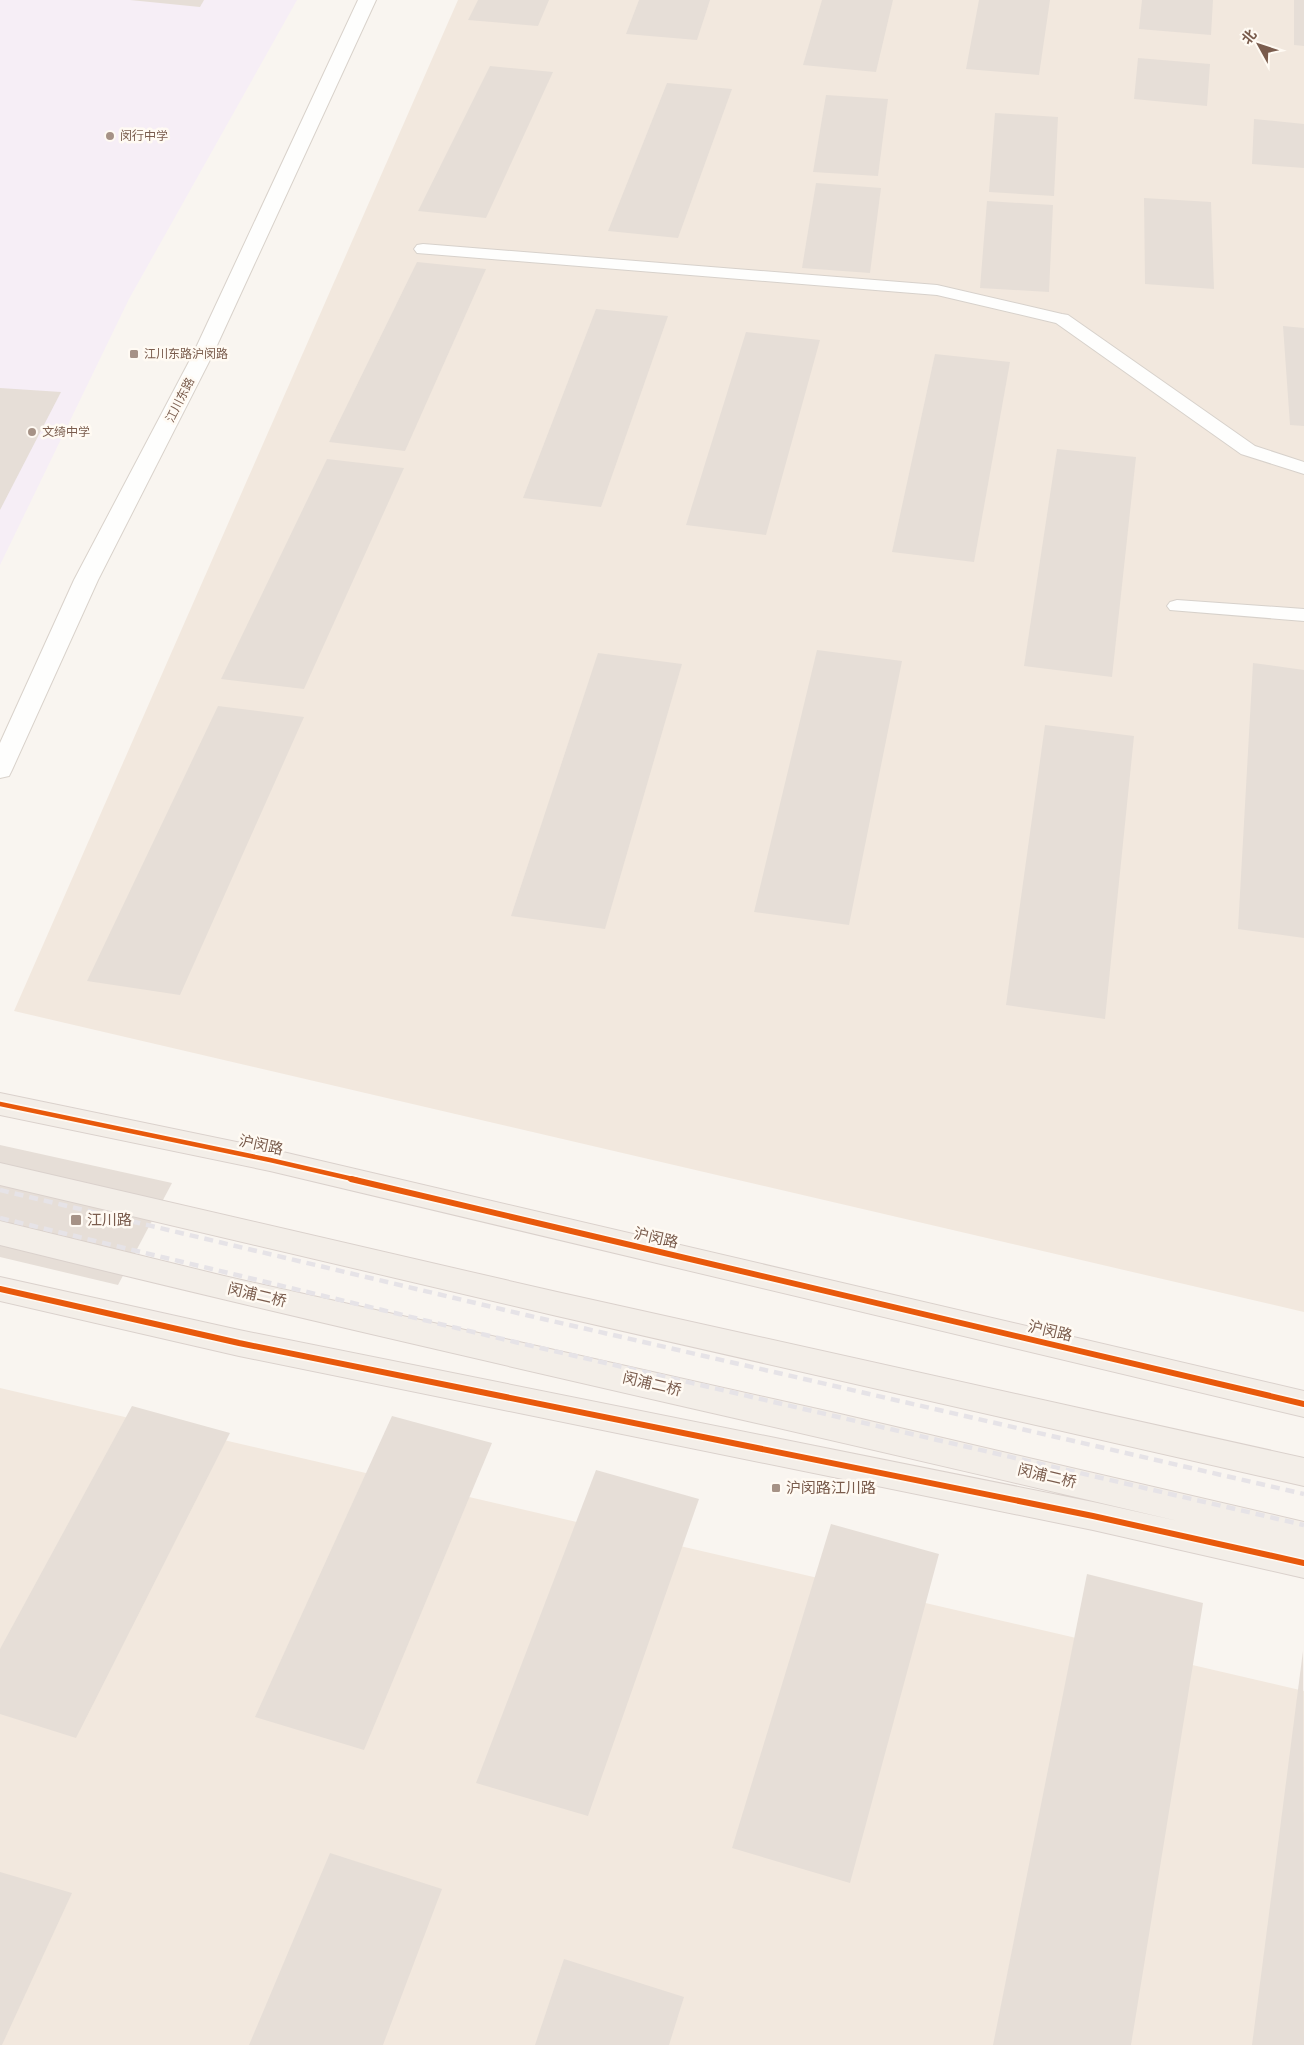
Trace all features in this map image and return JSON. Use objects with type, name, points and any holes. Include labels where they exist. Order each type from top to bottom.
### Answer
[{"type":"main road","name":"江川东路","points":[[0,770],[86,580],[203,354],[367,0]]},
{"type":"main road","name":"沪闵路","points":[[0,1104],[270,1160],[1304,1404]]},
{"type":"main road","points":[[0,1174],[567,1307],[1304,1472]]},
{"type":"main road","name":"闵浦二桥","points":[[0,1233],[224,1288],[831,1424],[1304,1536]]},
{"type":"main road","points":[[0,1289],[239,1343],[1093,1516],[1304,1563]]},
{"type":"lane","points":[[423,249],[937,290],[1062,320],[1248,450],[1304,468]]},
{"type":"lane","points":[[1177,606],[1304,615]]},
{"type":"shaded area","name":"闵行中学","points":[[0,0],[297,0],[129,299],[0,565]]},
{"type":"shaded area","points":[[458,0],[1304,0],[1304,1312],[14,1011]]},
{"type":"shaded area","points":[[0,1388],[1304,1691],[1304,2045],[0,2045]]},
{"type":"building","points":[[130,0],[204,0],[200,7]]},
{"type":"building","points":[[478,0],[549,0],[538,26],[468,20]]},
{"type":"building","points":[[639,0],[710,0],[697,40],[626,34]]},
{"type":"building","points":[[822,0],[893,0],[876,72],[803,65]]},
{"type":"building","points":[[979,0],[1050,0],[1039,75],[966,69]]},
{"type":"building","points":[[1142,0],[1213,0],[1211,35],[1139,29]]},
{"type":"building","points":[[1294,0],[1304,0],[1304,46],[1294,45]]},
{"type":"building","points":[[1138,58],[1210,64],[1207,106],[1134,99]]},
{"type":"building","points":[[490,66],[553,72],[486,218],[418,211]]},
{"type":"building","points":[[667,83],[732,89],[678,238],[608,231]]},
{"type":"building","points":[[826,95],[888,99],[878,176],[813,172]]},
{"type":"building","points":[[995,113],[1058,117],[1054,196],[989,192]]},
{"type":"building","points":[[1254,119],[1304,124],[1304,168],[1252,164]]},
{"type":"building","points":[[816,183],[881,188],[870,273],[802,268]]},
{"type":"building","points":[[1144,198],[1211,202],[1214,289],[1145,284]]},
{"type":"building","points":[[987,201],[1053,205],[1049,292],[980,288]]},
{"type":"building","points":[[417,262],[486,269],[405,451],[329,442]]},
{"type":"building","points":[[596,309],[668,316],[601,507],[523,498]]},
{"type":"building","points":[[1283,326],[1304,328],[1304,426],[1290,425]]},
{"type":"building","points":[[746,332],[820,340],[766,535],[686,525]]},
{"type":"building","points":[[935,354],[1010,362],[974,562],[892,552]]},
{"type":"building","points":[[0,388],[61,392],[0,510]]},
{"type":"building","points":[[1057,449],[1136,457],[1112,677],[1024,666]]},
{"type":"building","points":[[327,459],[404,468],[304,689],[221,679]]},
{"type":"building","points":[[817,650],[902,661],[849,925],[754,912]]},
{"type":"building","points":[[598,653],[682,664],[605,929],[511,916]]},
{"type":"building","points":[[1253,663],[1304,670],[1304,938],[1238,929]]},
{"type":"building","points":[[218,706],[304,717],[180,995],[87,981]]},
{"type":"building","points":[[1045,725],[1134,736],[1105,1019],[1006,1005]]},
{"type":"building","name":"江川路","points":[[0,1145],[172,1183],[118,1285],[0,1257]]},
{"type":"building","points":[[132,1406],[230,1433],[76,1738],[0,1714],[0,1649]]},
{"type":"building","points":[[392,1416],[492,1443],[364,1750],[255,1717]]},
{"type":"building","points":[[596,1470],[699,1499],[588,1816],[476,1783]]},
{"type":"building","points":[[831,1524],[939,1554],[850,1883],[732,1848]]},
{"type":"building","points":[[1087,1574],[1203,1603],[1131,2045],[993,2045]]},
{"type":"building","points":[[1303,1651],[1304,2045],[1252,2045]]},
{"type":"building","points":[[330,1853],[442,1889],[383,2045],[249,2045]]},
{"type":"building","points":[[0,1872],[72,1893],[2,2045],[0,2045]]},
{"type":"building","points":[[564,1959],[684,1997],[669,2045],[535,2045]]},
{"type":"railway","points":[[0,1190],[526,1315],[1304,1494]]},
{"type":"railway","points":[[0,1218],[515,1342],[1304,1525]]},
{"type":"cycle path","points":[[0,1104],[270,1160],[1304,1404]]},
{"type":"cycle path","points":[[0,1289],[239,1343],[1093,1516],[1304,1563]]},
{"type":"place","name":"闵行中学","points":[[110,136]]},
{"type":"place","name":"江川东路沪闵路","points":[[134,354]]},
{"type":"place","name":"文绮中学","points":[[32,432]]},
{"type":"place","name":"江川路","points":[[76,1220]]},
{"type":"place","name":"沪闵路江川路","points":[[776,1488]]}]
